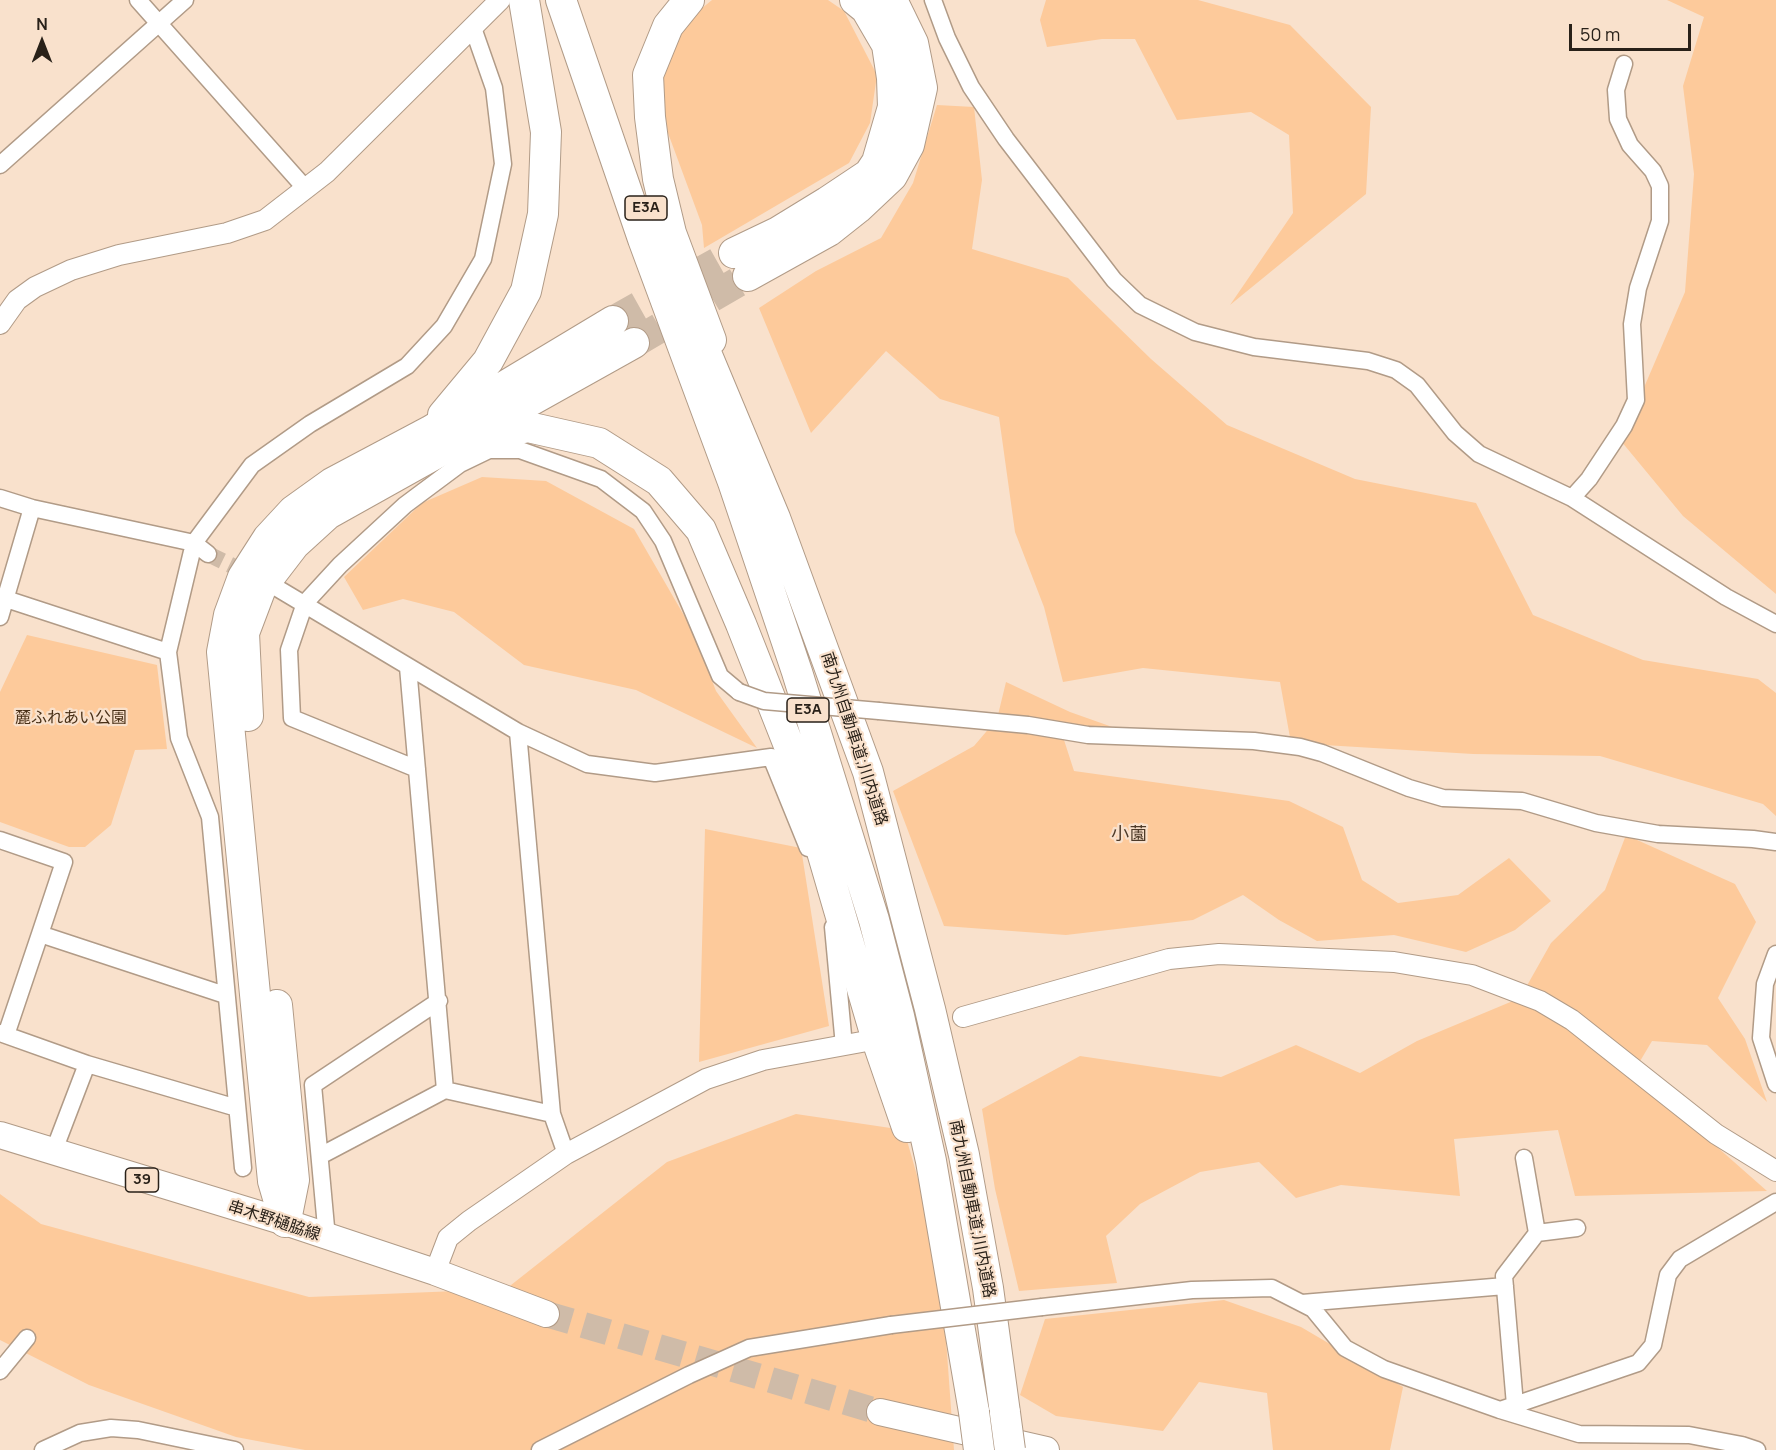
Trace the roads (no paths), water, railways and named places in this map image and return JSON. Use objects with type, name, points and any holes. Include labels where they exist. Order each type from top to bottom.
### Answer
[{"type":"highway","points":[[439,439],[488,361],[526,291],[543,214],[546,132],[535,55],[524,0]]},
{"type":"highway","points":[[688,0],[668,26],[648,75],[658,179],[671,233],[691,293],[770,485],[815,622]]},
{"type":"highway","points":[[855,0],[866,9],[887,45],[892,78],[893,107],[877,162],[869,174],[778,232],[741,264],[829,231],[892,176],[909,145],[922,88],[914,43],[892,0]]},
{"type":"highway","name":"南九州自動車道;川内道路","points":[[566,14],[770,507],[815,622],[868,772],[930,1009],[978,1231],[1010,1450]]},
{"type":"highway","name":"南九州自動車道;川内道路","points":[[566,14],[643,239],[737,493],[797,672],[870,909],[899,1016],[945,1235],[979,1450]]},
{"type":"highway","points":[[439,439],[613,321]]},
{"type":"highway","points":[[285,1222],[273,1181],[222,652],[229,615],[243,578],[268,538],[293,511],[332,483],[439,439],[634,343]]},
{"type":"highway","points":[[439,439],[528,427],[600,443],[659,481],[700,530],[741,624],[797,766],[877,1040],[945,1235]]},
{"type":"main road","name":"串木野樋脇線","points":[[0,1135],[285,1222],[327,1238],[435,1272],[546,1314]]},
{"type":"main road","points":[[880,1412],[1046,1450]]},
{"type":"street","points":[[138,0],[306,189]]},
{"type":"street","points":[[0,165],[185,0]]},
{"type":"street","points":[[0,324],[17,300],[26,293],[71,270],[118,255],[226,233],[265,220],[327,172],[500,0]]},
{"type":"street","points":[[933,0],[962,68],[994,122],[1114,280],[1140,305],[1195,332],[1254,347],[1368,361],[1396,370],[1417,385],[1455,432],[1479,454],[1572,498],[1726,597],[1776,624]]},
{"type":"street","points":[[243,1168],[210,817],[179,738],[168,652],[194,543],[252,465],[310,424],[407,366],[444,326],[483,259],[503,164],[494,88],[473,28]]},
{"type":"street","points":[[1572,498],[1589,479],[1624,426],[1636,400],[1632,324],[1638,288],[1660,221],[1660,186],[1653,171],[1630,145],[1618,119],[1616,90],[1624,64]]},
{"type":"street","points":[[417,769],[292,718],[289,650],[305,603],[340,565],[405,505],[460,464],[489,450],[520,450],[601,479],[643,511],[663,541],[720,676],[739,692],[764,701],[1028,724],[1088,735],[1254,741],[1300,747],[1322,753],[1409,788],[1443,798],[1522,801],[1596,823],[1659,834],[1776,842]]},
{"type":"street","points":[[0,498],[32,508],[194,543],[208,554]]},
{"type":"street","points":[[0,617],[32,508]]},
{"type":"street","points":[[277,588],[518,732],[587,764],[655,773],[771,757],[831,907],[844,1046]]},
{"type":"street","points":[[6,599],[168,652]]},
{"type":"street","points":[[408,667],[445,1090]]},
{"type":"street","points":[[518,732],[552,1114],[566,1154]]},
{"type":"street","points":[[0,840],[64,862],[3,1034],[87,1064],[237,1108]]},
{"type":"street","points":[[40,934],[225,995]]},
{"type":"street","points":[[963,1017],[1169,959],[1219,954],[1394,962],[1472,975],[1540,1001],[1572,1020],[1716,1134],[1776,1171]]},
{"type":"street","points":[[1776,954],[1765,984],[1761,1038],[1776,1084]]},
{"type":"street","points":[[327,1238],[313,1085],[439,1001]]},
{"type":"street","points":[[435,1272],[448,1238],[566,1154],[706,1079],[763,1060],[867,1041]]},
{"type":"street","points":[[53,1153],[87,1064]]},
{"type":"street","points":[[320,1156],[445,1090],[552,1114]]},
{"type":"street","points":[[1524,1158],[1537,1233]]},
{"type":"street","points":[[1508,1408],[1638,1363],[1653,1345],[1668,1275],[1680,1259],[1776,1202]]},
{"type":"street","points":[[1508,1408],[1504,1276],[1537,1233],[1577,1228]]},
{"type":"street","points":[[1302,1303],[1505,1286]]},
{"type":"street","points":[[540,1450],[689,1375],[749,1348],[891,1325],[1042,1307],[1192,1290],[1272,1288],[1313,1309],[1345,1348],[1374,1364],[1579,1434],[1689,1435],[1742,1444],[1757,1450]]},
{"type":"street","points":[[0,1371],[27,1338]]},
{"type":"street","points":[[43,1450],[81,1433],[111,1428],[138,1430],[235,1450]]},
{"type":"tunnel","points":[[613,321],[734,253]]},
{"type":"tunnel","points":[[634,343],[748,276]]},
{"type":"tunnel","points":[[208,554],[253,576]]},
{"type":"tunnel","points":[[546,1314],[880,1412]]},
{"type":"district","name":"小薗","points":[[1129,835]]},
{"type":"park label","name":"麓ふれあい公園","points":[[71,719]]}]
